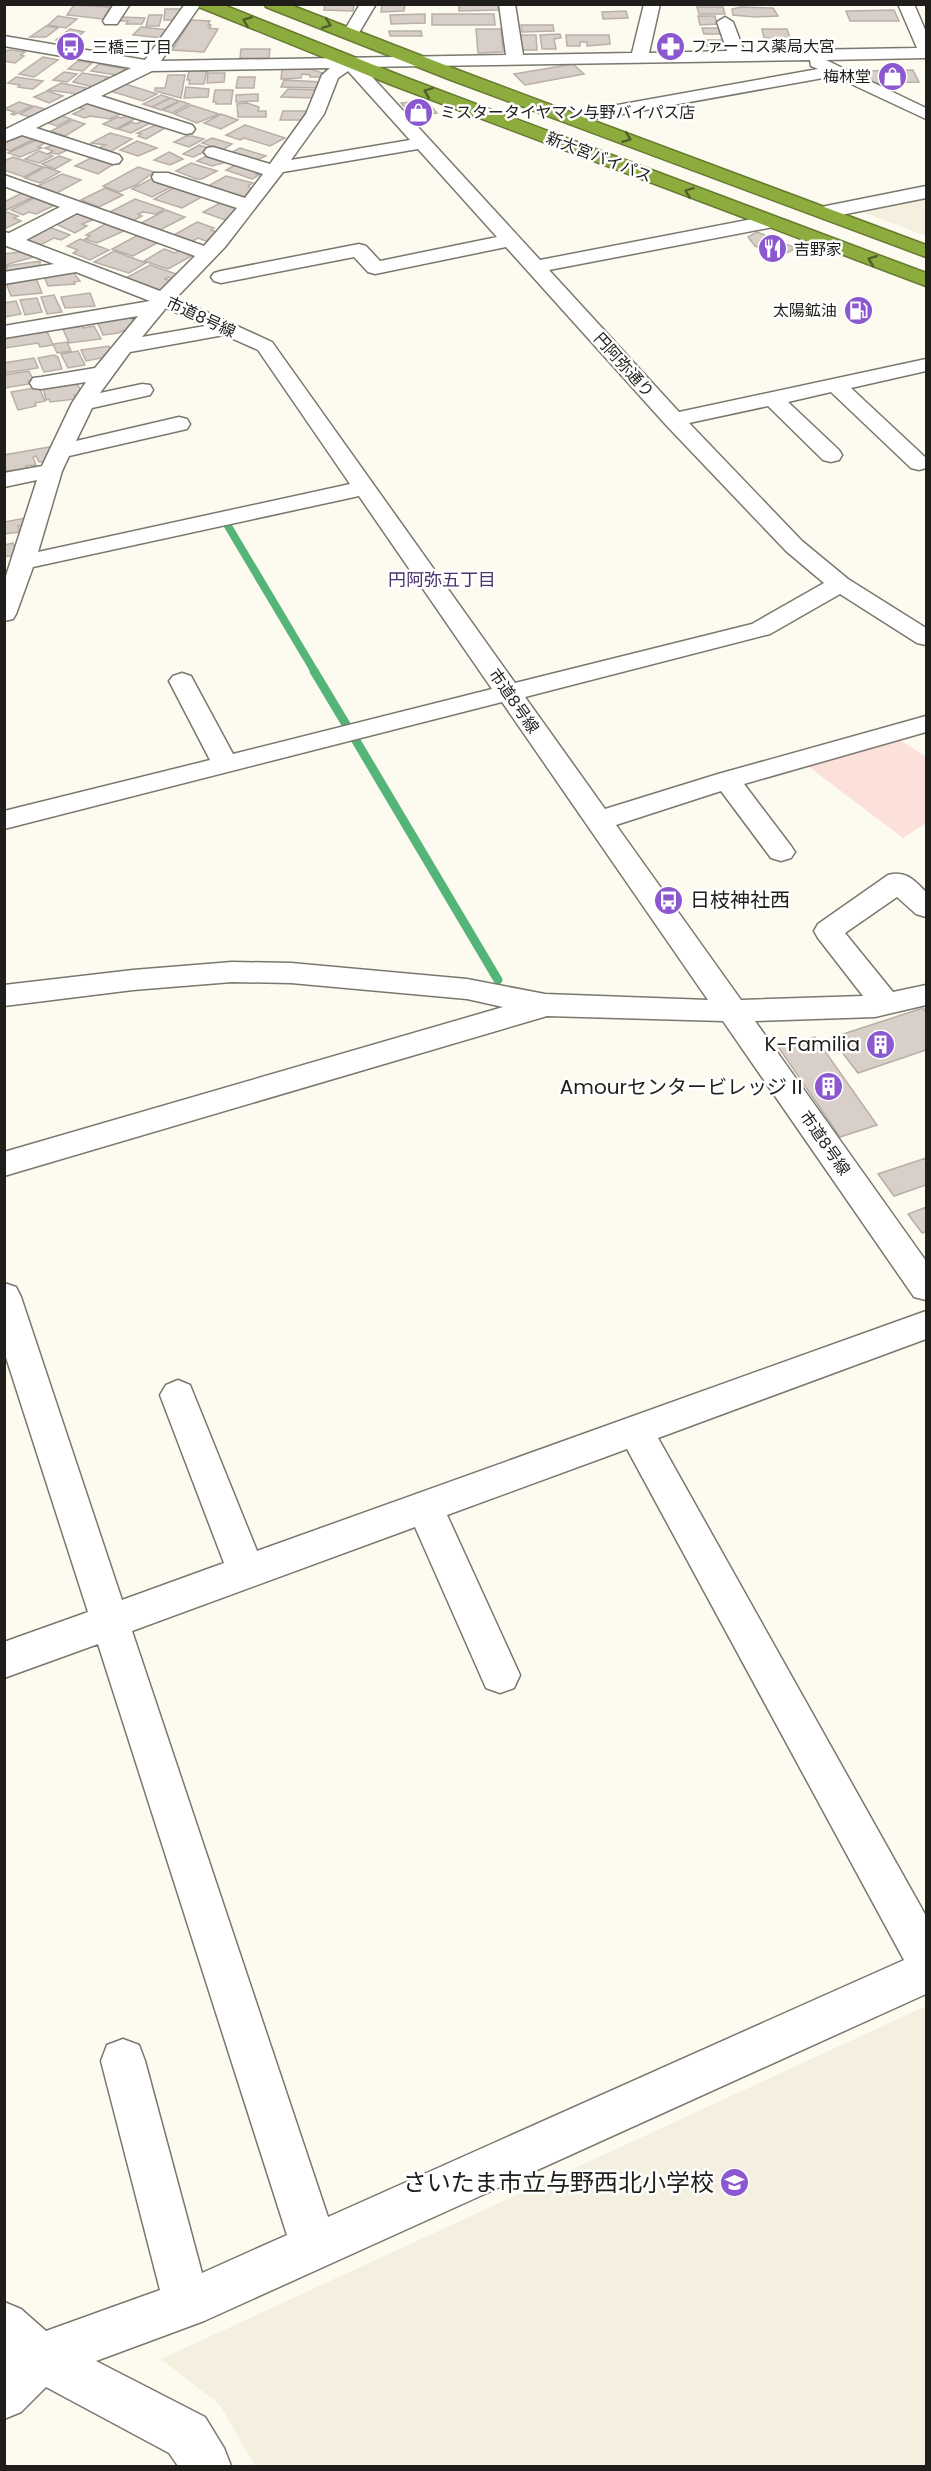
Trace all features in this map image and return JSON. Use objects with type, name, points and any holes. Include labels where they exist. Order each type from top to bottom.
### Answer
[{"type":"highway","name":"新大宮バイパス","points":[[205,4],[349,62],[768,222],[927,280]]},
{"type":"highway","name":"新大宮バイパス","points":[[272,4],[927,250]]},
{"type":"street","points":[[111,21],[122,4]]},
{"type":"street","points":[[4,137],[149,66],[194,4]]},
{"type":"street","points":[[351,33],[368,4]]},
{"type":"street","points":[[507,4],[515,60]]},
{"type":"street","points":[[639,58],[652,4]]},
{"type":"street","points":[[4,41],[149,66],[927,51],[906,4]]},
{"type":"street","points":[[725,22],[737,56]]},
{"type":"street","points":[[804,55],[927,114]]},
{"type":"street","points":[[4,614],[23,562],[29,535],[51,471],[83,404],[102,373],[160,303],[208,254],[249,206],[315,114],[332,75],[349,62]]},
{"type":"street","name":"円阿弥通り","points":[[349,62],[674,420],[794,546],[840,584],[927,638]]},
{"type":"street","points":[[573,118],[836,71]]},
{"type":"street","points":[[87,97],[186,129]]},
{"type":"street","points":[[22,129],[113,159]]},
{"type":"street","points":[[213,152],[274,170],[422,143]]},
{"type":"street","points":[[161,177],[249,206]]},
{"type":"street","points":[[4,180],[208,254]]},
{"type":"street","points":[[826,212],[927,192]]},
{"type":"street","points":[[8,239],[75,206]]},
{"type":"street","points":[[536,267],[768,222]]},
{"type":"street","name":"市道8号線","points":[[8,239],[265,345],[927,1287]]},
{"type":"street","points":[[221,277],[359,250],[375,268],[511,240]]},
{"type":"street","points":[[6,278],[78,266]]},
{"type":"street","points":[[4,332],[160,303]]},
{"type":"street","points":[[123,346],[226,328]]},
{"type":"street","points":[[674,420],[927,365]]},
{"type":"street","points":[[40,383],[102,373]]},
{"type":"street","points":[[836,385],[919,463]]},
{"type":"street","points":[[83,404],[142,390]]},
{"type":"street","points":[[773,399],[831,456]]},
{"type":"street","points":[[60,451],[179,424]]},
{"type":"street","points":[[4,480],[51,471]]},
{"type":"street","points":[[23,562],[364,488]]},
{"type":"street","points":[[4,540],[29,535]]},
{"type":"street","points":[[4,820],[761,629],[840,584]]},
{"type":"street","points":[[182,681],[225,763]]},
{"type":"street","points":[[598,821],[727,780],[927,724]]},
{"type":"street","points":[[727,780],[781,852]]},
{"type":"street","points":[[886,1004],[828,931],[898,882],[927,907]]},
{"type":"street","points":[[4,996],[133,980],[232,972],[291,973],[467,989],[545,1005],[733,1011],[875,1006],[927,995]]},
{"type":"street","points":[[4,1164],[545,1005]]},
{"type":"street","points":[[4,1297],[314,2246]]},
{"type":"street","points":[[4,1660],[927,1325]]},
{"type":"street","points":[[178,1395],[246,1572]]},
{"type":"street","points":[[635,1431],[927,1958]]},
{"type":"street","points":[[425,1507],[500,1675]]},
{"type":"street","points":[[4,2396],[40,2358],[187,2304],[927,1972]]},
{"type":"street","points":[[123,2061],[187,2304]]},
{"type":"street","points":[[4,2326],[40,2358],[187,2435],[206,2466]]},
{"type":"shaded area","points":[[926,196],[926,236],[858,210],[863,208]]},
{"type":"shaded area","points":[[900,740],[926,757],[926,823],[903,838],[808,766]]},
{"type":"shaded area","name":"さいたま市立与野西北小学校","points":[[926,2006],[926,2466],[255,2466],[220,2405],[161,2359]]},
{"type":"building","points":[[325,4],[354,4],[353,11],[324,10]]},
{"type":"building","points":[[382,4],[405,4],[404,11],[381,12]]},
{"type":"building","points":[[459,4],[498,4],[499,10],[459,11]]},
{"type":"building","points":[[74,5],[110,7],[103,19],[67,15]]},
{"type":"building","points":[[697,7],[723,7],[725,14],[699,14]]},
{"type":"building","points":[[773,8],[778,16],[733,15],[732,9]]},
{"type":"building","points":[[165,9],[184,9],[179,20],[164,20]]},
{"type":"building","points":[[894,10],[899,21],[850,21],[846,11]]},
{"type":"building","points":[[626,11],[628,18],[603,19],[602,12]]},
{"type":"building","points":[[425,14],[425,23],[391,24],[390,15]]},
{"type":"building","points":[[432,14],[494,14],[495,25],[432,25]]},
{"type":"building","points":[[149,15],[162,15],[159,26],[146,26]]},
{"type":"building","points":[[58,16],[77,19],[66,28],[48,25]]},
{"type":"building","points":[[698,16],[715,16],[717,24],[700,25]]},
{"type":"building","points":[[121,17],[145,18],[142,24],[126,24],[128,21],[119,21]]},
{"type":"building","points":[[191,20],[210,21],[209,28],[218,29],[204,52],[172,50]]},
{"type":"building","points":[[521,25],[553,25],[554,31],[522,32]]},
{"type":"building","points":[[46,26],[58,28],[46,37],[30,37]]},
{"type":"building","points":[[141,27],[170,30],[163,38],[133,35]]},
{"type":"building","points":[[702,28],[719,28],[722,34],[704,34]]},
{"type":"building","points":[[70,29],[84,32],[71,42],[56,40]]},
{"type":"building","points":[[476,29],[501,29],[503,52],[478,53]]},
{"type":"building","points":[[762,29],[787,29],[790,38],[764,38]]},
{"type":"building","points":[[389,31],[421,31],[422,36],[390,36]]},
{"type":"building","points":[[560,34],[561,38],[554,39],[556,49],[542,49],[540,35]]},
{"type":"building","points":[[518,35],[536,35],[537,50],[519,50]]},
{"type":"building","points":[[566,35],[609,35],[610,44],[587,46],[587,42],[580,42],[580,46],[567,46]]},
{"type":"building","points":[[705,40],[724,40],[725,46],[707,46]]},
{"type":"building","points":[[658,41],[678,41],[679,51],[659,51]]},
{"type":"building","points":[[241,49],[270,49],[269,58],[240,58]]},
{"type":"building","points":[[4,51],[25,52],[21,55],[24,56],[15,63],[4,61]]},
{"type":"building","points":[[43,57],[58,60],[34,77],[19,74]]},
{"type":"building","points":[[78,61],[92,63],[83,71],[68,69]]},
{"type":"building","points":[[99,64],[125,69],[116,75],[91,71]]},
{"type":"building","points":[[573,64],[584,74],[525,85],[514,74]]},
{"type":"building","points":[[282,69],[310,69],[323,73],[323,77],[310,77],[310,75],[302,74],[301,78],[281,79]]},
{"type":"building","points":[[913,70],[919,82],[871,83],[865,71]]},
{"type":"building","points":[[189,71],[207,71],[204,84],[189,84],[190,80],[187,80]]},
{"type":"building","points":[[64,72],[77,74],[67,82],[53,80]]},
{"type":"building","points":[[82,73],[108,77],[105,79],[108,80],[93,87],[73,82]]},
{"type":"building","points":[[208,73],[225,73],[224,82],[207,83]]},
{"type":"building","points":[[168,75],[185,75],[181,98],[155,91],[155,88],[165,88]]},
{"type":"building","points":[[16,77],[43,81],[33,89],[8,83]]},
{"type":"building","points":[[238,77],[255,77],[254,88],[236,88]]},
{"type":"building","points":[[284,80],[322,82],[319,88],[281,87]]},
{"type":"building","points":[[61,83],[86,88],[78,94],[48,90]]},
{"type":"building","points":[[122,83],[157,94],[143,101],[110,91]]},
{"type":"building","points":[[186,87],[209,89],[208,97],[184,98]]},
{"type":"building","points":[[288,89],[317,90],[314,98],[281,97]]},
{"type":"building","points":[[215,90],[233,90],[231,104],[213,102]]},
{"type":"building","points":[[47,91],[63,96],[49,103],[34,97]]},
{"type":"building","points":[[258,94],[258,101],[236,102],[236,95]]},
{"type":"building","points":[[161,95],[170,98],[152,107],[143,104]]},
{"type":"building","points":[[171,98],[179,101],[161,110],[152,107]]},
{"type":"building","points":[[88,101],[122,113],[110,119],[90,116],[85,118],[73,114],[84,109],[76,107]]},
{"type":"building","points":[[180,101],[189,104],[172,113],[163,110]]},
{"type":"building","points":[[19,102],[32,106],[14,115],[11,114],[15,112],[4,109]]},
{"type":"building","points":[[411,102],[417,108],[430,105],[437,113],[414,117],[401,103]]},
{"type":"building","points":[[247,103],[259,107],[258,111],[266,111],[266,117],[238,117],[237,104]]},
{"type":"building","points":[[191,105],[219,114],[197,123],[174,114]]},
{"type":"building","points":[[34,106],[48,110],[33,118],[20,114]]},
{"type":"building","points":[[283,111],[307,111],[304,120],[280,120]]},
{"type":"building","points":[[221,114],[238,120],[221,129],[204,123]]},
{"type":"building","points":[[60,115],[71,119],[57,126],[45,122]]},
{"type":"building","points":[[129,115],[138,117],[116,129],[103,124],[118,117]]},
{"type":"building","points":[[73,120],[85,124],[65,136],[51,131]]},
{"type":"building","points":[[144,120],[152,122],[131,133],[118,129],[132,122],[136,124]]},
{"type":"building","points":[[158,124],[167,127],[146,139],[138,136],[141,134],[137,133]]},
{"type":"building","points":[[245,125],[285,138],[270,146],[226,135]]},
{"type":"building","points":[[23,133],[36,138],[10,151],[4,149],[4,142]]},
{"type":"building","points":[[110,133],[132,139],[108,153],[97,149],[105,145],[91,143]]},
{"type":"building","points":[[186,136],[204,139],[189,147],[174,142]]},
{"type":"building","points":[[212,138],[232,144],[222,150],[202,143]]},
{"type":"building","points":[[36,140],[45,143],[38,147],[42,148],[20,157],[8,153]]},
{"type":"building","points":[[137,141],[157,148],[138,156],[120,150]]},
{"type":"building","points":[[53,145],[67,150],[59,154],[49,153],[53,151],[45,148]]},
{"type":"building","points":[[199,145],[211,149],[193,157],[183,154]]},
{"type":"building","points":[[240,148],[266,156],[255,161],[233,154],[235,153],[232,152]]},
{"type":"building","points":[[39,151],[53,156],[39,163],[25,159]]},
{"type":"building","points":[[169,152],[183,159],[170,165],[154,160]]},
{"type":"building","points":[[208,155],[227,162],[212,166],[197,161]]},
{"type":"building","points":[[59,156],[71,160],[55,169],[42,164]]},
{"type":"building","points":[[13,157],[43,167],[24,177],[4,170],[4,161]]},
{"type":"building","points":[[91,158],[103,162],[109,159],[117,162],[98,174],[75,166]]},
{"type":"building","points":[[191,163],[217,171],[202,179],[196,179],[176,171]]},
{"type":"building","points":[[237,164],[260,172],[256,174],[259,175],[252,179],[226,170]]},
{"type":"building","points":[[45,167],[60,172],[40,183],[25,178]]},
{"type":"building","points":[[138,167],[154,172],[136,185],[119,192],[103,186]]},
{"type":"building","points":[[62,174],[81,180],[57,193],[38,186]]},
{"type":"building","points":[[226,176],[253,183],[248,186],[253,190],[241,199],[206,187]]},
{"type":"building","points":[[151,179],[171,187],[152,197],[132,189]]},
{"type":"building","points":[[175,187],[201,196],[182,208],[154,199]]},
{"type":"building","points":[[105,188],[123,195],[99,207],[81,200]]},
{"type":"building","points":[[26,191],[37,195],[4,211],[4,202]]},
{"type":"building","points":[[38,196],[57,204],[36,214],[29,212],[23,215],[11,210]]},
{"type":"building","points":[[135,199],[164,209],[156,214],[143,212],[138,214],[142,216],[131,222],[110,212]]},
{"type":"building","points":[[222,202],[239,209],[238,212],[225,220],[203,212]]},
{"type":"building","points":[[166,210],[185,217],[160,230],[139,224]]},
{"type":"building","points":[[4,213],[18,216],[14,218],[21,221],[4,229]]},
{"type":"building","points":[[77,213],[98,218],[82,224],[87,226],[75,233],[56,224]]},
{"type":"building","points":[[197,222],[214,228],[211,230],[220,233],[206,241],[198,238],[191,242],[172,236]]},
{"type":"building","points":[[107,223],[126,230],[97,243],[85,239],[90,236],[86,235]]},
{"type":"building","points":[[49,227],[70,235],[61,240],[54,238],[36,247],[22,241]]},
{"type":"building","points":[[757,232],[796,248],[781,256],[755,246],[748,237]]},
{"type":"building","points":[[140,234],[155,239],[152,241],[157,243],[133,256],[112,249]]},
{"type":"building","points":[[80,239],[109,250],[90,260],[73,253],[78,250],[67,246]]},
{"type":"building","points":[[164,249],[175,253],[181,249],[195,254],[168,269],[144,261]]},
{"type":"building","points":[[114,251],[146,263],[129,273],[94,262]]},
{"type":"building","points":[[20,252],[34,257],[5,265],[4,254]]},
{"type":"building","points":[[40,261],[40,268],[9,273],[6,266]]},
{"type":"building","points":[[150,265],[179,275],[173,279],[168,277],[165,279],[172,281],[162,293],[124,279]]},
{"type":"building","points":[[72,271],[80,281],[74,282],[75,284],[48,286],[44,276]]},
{"type":"building","points":[[36,278],[42,293],[11,296],[6,283]]},
{"type":"building","points":[[90,293],[95,306],[65,308],[61,297]]},
{"type":"building","points":[[54,295],[62,312],[47,314],[41,297]]},
{"type":"building","points":[[37,298],[42,312],[25,315],[20,300]]},
{"type":"building","points":[[16,301],[21,314],[4,317],[4,303]]},
{"type":"building","points":[[130,315],[134,323],[130,328],[118,333],[103,335],[97,321]]},
{"type":"building","points":[[83,326],[83,328],[94,326],[101,339],[69,343],[63,329]]},
{"type":"building","points":[[46,329],[53,345],[40,347],[38,343],[5,348],[4,336]]},
{"type":"building","points":[[67,342],[71,351],[57,353],[53,344]]},
{"type":"building","points":[[109,346],[110,354],[104,355],[106,357],[86,361],[81,350]]},
{"type":"building","points":[[78,351],[85,365],[68,368],[61,354]]},
{"type":"building","points":[[54,355],[58,357],[62,369],[44,372],[38,358]]},
{"type":"building","points":[[34,358],[38,368],[4,373],[4,363]]},
{"type":"building","points":[[29,371],[33,380],[28,381],[29,384],[5,388],[4,375]]},
{"type":"building","points":[[76,381],[82,394],[74,395],[76,399],[50,402],[49,399],[46,400],[43,387]]},
{"type":"building","points":[[39,387],[45,401],[35,403],[36,406],[18,410],[11,392]]},
{"type":"building","points":[[55,446],[49,461],[39,462],[36,456],[33,457],[36,465],[26,466],[27,469],[4,471],[4,455]]},
{"type":"building","points":[[25,518],[27,525],[18,526],[20,532],[4,534],[4,522]]},
{"type":"building","points":[[13,543],[17,555],[4,557],[4,545]]},
{"type":"building","name":"K-Familia","points":[[923,1008],[926,1012],[926,1050],[858,1073],[831,1038]]},
{"type":"building","name":"AmourセンタービレッジⅡ","points":[[815,1037],[877,1125],[840,1137],[779,1048]]},
{"type":"building","points":[[926,1158],[926,1185],[894,1196],[878,1174]]},
{"type":"building","points":[[926,1207],[926,1232],[922,1233],[908,1214]]},
{"type":"waterway","points":[[228,526],[315,672]]},
{"type":"waterway","points":[[314,671],[347,726]]},
{"type":"waterway","points":[[355,739],[498,980]]},
{"type":"place","name":"ファーコス薬局大宮","points":[[670,46]]},
{"type":"place","name":"三橋三丁目","points":[[71,47]]},
{"type":"place","name":"梅林堂","points":[[892,76]]},
{"type":"place","name":"ミスタータイヤマン与野バイパス店","points":[[419,112]]},
{"type":"place","name":"吉野家","points":[[773,249]]},
{"type":"place","name":"太陽鉱油","points":[[858,310]]},
{"type":"place","name":"日枝神社西","points":[[669,900]]},
{"type":"place","name":"K-Familia","points":[[881,1044]]},
{"type":"place","name":"AmourセンタービレッジⅡ","points":[[828,1087]]},
{"type":"place","name":"さいたま市立与野西北小学校","points":[[735,2182]]},
{"type":"district","name":"円阿弥五丁目","points":[[442,579]]}]
